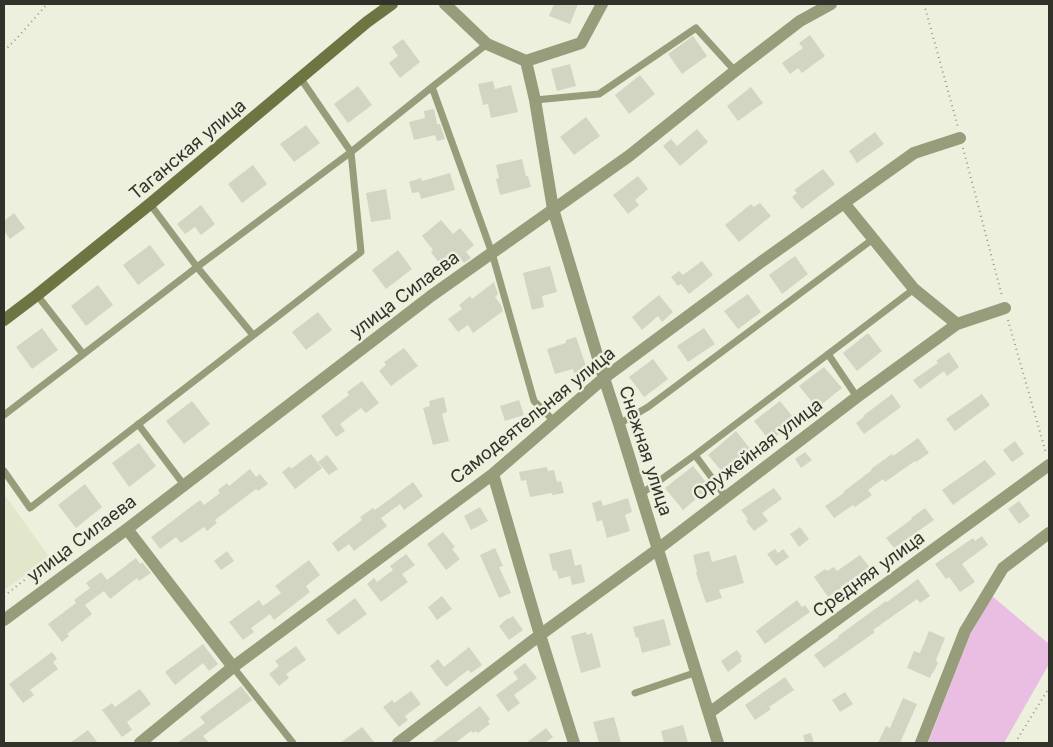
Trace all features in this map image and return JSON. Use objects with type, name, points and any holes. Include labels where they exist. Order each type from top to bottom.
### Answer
[{"type":"main road","name":"Таганская улица","points":[[4,320],[150,204],[367,22],[392,4]]},
{"type":"street","points":[[444,4],[487,44],[526,62],[582,43],[602,4]]},
{"type":"street","name":"улица Силаева","points":[[4,620],[127,529],[431,296],[629,156],[800,21],[831,4]]},
{"type":"street","name":"Снежная улица","points":[[526,62],[553,209],[718,743]]},
{"type":"street","name":"Самодеятельная улица","points":[[140,743],[233,667],[493,474],[604,378],[760,262],[914,153],[960,138]]},
{"type":"street","points":[[844,203],[914,289],[956,324]]},
{"type":"street","name":"Оружейная улица","points":[[398,743],[540,635],[658,549],[857,396],[956,324],[1005,308]]},
{"type":"street","name":"Средняя улица","points":[[709,713],[1048,460]]},
{"type":"street","points":[[493,474],[574,743]]},
{"type":"street","points":[[127,529],[233,667]]},
{"type":"street","points":[[921,743],[965,632],[1003,568],[1049,533]]},
{"type":"lane","points":[[534,100],[598,94],[696,28],[735,71]]},
{"type":"lane","points":[[4,415],[196,267],[351,152],[487,44]]},
{"type":"lane","points":[[4,471],[30,508],[361,252],[351,152],[301,78]]},
{"type":"lane","points":[[432,87],[492,253],[534,401],[554,421]]},
{"type":"lane","points":[[150,204],[196,267],[253,335]]},
{"type":"lane","points":[[619,424],[648,407],[873,239]]},
{"type":"lane","points":[[641,494],[914,289]]},
{"type":"lane","points":[[37,295],[83,354]]},
{"type":"lane","points":[[828,354],[857,396]]},
{"type":"lane","points":[[138,424],[184,484]]},
{"type":"lane","points":[[695,455],[726,497]]},
{"type":"lane","points":[[233,667],[293,743]]},
{"type":"lane","points":[[635,693],[697,672]]},
{"type":"path","points":[[4,52],[47,4]]},
{"type":"path","points":[[924,4],[1005,308],[1048,460]]},
{"type":"path","points":[[4,596],[36,571]]},
{"type":"path","points":[[1015,743],[1049,688]]},
{"type":"shaded area","points":[[4,494],[50,558],[4,590]]},
{"type":"shaded area","points":[[992,596],[1049,644],[1049,664],[1004,743],[928,743],[970,635]]},
{"type":"building","points":[[554,4],[578,4],[570,24],[549,16]]},
{"type":"building","points":[[810,35],[825,56],[802,73],[798,68],[790,74],[782,63],[803,48],[799,43]]},
{"type":"building","points":[[693,36],[707,56],[682,74],[668,54]]},
{"type":"building","points":[[403,39],[420,62],[400,78],[389,63],[398,56],[392,47]]},
{"type":"building","points":[[570,64],[576,86],[557,91],[551,69]]},
{"type":"building","points":[[640,75],[655,94],[629,114],[615,95]]},
{"type":"building","points":[[493,81],[495,89],[511,85],[518,112],[491,118],[488,104],[483,105],[478,84]]},
{"type":"building","points":[[358,86],[372,105],[348,123],[334,104]]},
{"type":"building","points":[[751,87],[763,103],[738,121],[727,106]]},
{"type":"building","points":[[434,109],[437,124],[440,124],[445,139],[437,141],[435,135],[414,140],[409,122],[425,118],[424,111]]},
{"type":"building","points":[[586,117],[600,136],[574,155],[560,137]]},
{"type":"building","points":[[306,125],[320,143],[294,162],[280,144]]},
{"type":"building","points":[[697,129],[708,142],[680,166],[663,146],[671,139],[677,146]]},
{"type":"building","points":[[875,132],[884,144],[857,163],[849,151]]},
{"type":"building","points":[[522,159],[531,187],[500,195],[496,179],[499,178],[496,165]]},
{"type":"building","points":[[253,165],[267,184],[242,203],[228,184]]},
{"type":"building","points":[[823,169],[835,184],[802,209],[792,197],[797,193],[794,190]]},
{"type":"building","points":[[450,173],[455,190],[421,199],[419,192],[412,193],[409,182],[421,178],[422,181]]},
{"type":"building","points":[[638,176],[648,189],[635,200],[639,205],[628,214],[613,195]]},
{"type":"building","points":[[386,189],[391,219],[371,222],[366,193]]},
{"type":"building","points":[[760,203],[771,216],[739,242],[725,225],[751,204],[754,207]]},
{"type":"building","points":[[201,205],[215,224],[201,235],[195,227],[185,234],[177,224]]},
{"type":"building","points":[[14,213],[25,228],[10,239],[4,231],[4,221]]},
{"type":"building","points":[[441,220],[453,234],[460,228],[474,245],[466,252],[471,258],[464,263],[454,252],[439,263],[431,252],[433,250],[422,236]]},
{"type":"building","points":[[150,245],[165,265],[138,285],[123,265]]},
{"type":"building","points":[[398,250],[412,269],[386,289],[372,270]]},
{"type":"building","points":[[795,256],[808,274],[782,294],[769,275]]},
{"type":"building","points":[[702,261],[713,275],[689,294],[681,284],[678,286],[671,277],[679,271],[683,275]]},
{"type":"building","points":[[550,266],[557,292],[542,296],[544,307],[532,310],[523,273]]},
{"type":"building","points":[[494,282],[498,294],[495,297],[503,311],[473,333],[468,325],[458,332],[448,319],[462,309],[459,305],[470,296],[472,299]]},
{"type":"building","points":[[98,285],[113,305],[86,326],[71,306]]},
{"type":"building","points":[[748,294],[761,312],[738,329],[724,311]]},
{"type":"building","points":[[659,295],[673,312],[662,322],[658,316],[642,330],[632,317]]},
{"type":"building","points":[[318,312],[332,330],[306,350],[292,332]]},
{"type":"building","points":[[42,328],[58,350],[32,369],[16,347]]},
{"type":"building","points":[[704,328],[715,344],[688,362],[677,346]]},
{"type":"building","points":[[868,333],[882,351],[857,371],[843,353]]},
{"type":"building","points":[[576,337],[587,369],[574,373],[573,369],[555,374],[547,349],[566,343],[566,340]]},
{"type":"building","points":[[404,348],[418,366],[391,386],[379,371],[386,365],[384,362]]},
{"type":"building","points":[[949,352],[959,367],[947,376],[944,371],[920,389],[913,380],[938,363],[936,361]]},
{"type":"building","points":[[653,359],[668,379],[644,397],[629,377]]},
{"type":"building","points":[[824,367],[842,388],[817,408],[799,386]]},
{"type":"building","points":[[362,381],[379,403],[366,413],[361,408],[340,424],[345,431],[336,437],[321,416],[349,395],[347,392]]},
{"type":"building","points":[[892,394],[901,407],[864,434],[856,423]]},
{"type":"building","points":[[982,394],[990,405],[955,431],[946,419]]},
{"type":"building","points":[[444,397],[447,412],[442,414],[449,441],[433,445],[423,408],[430,406],[429,401]]},
{"type":"building","points":[[519,400],[524,415],[505,421],[500,406]]},
{"type":"building","points":[[192,401],[210,424],[184,444],[166,421]]},
{"type":"building","points":[[780,401],[796,421],[770,441],[754,421]]},
{"type":"building","points":[[736,431],[752,451],[724,474],[708,455]]},
{"type":"building","points":[[918,438],[929,453],[885,482],[883,479],[868,490],[872,495],[834,518],[825,506],[844,493],[871,469]]},
{"type":"building","points":[[1015,441],[1024,454],[1012,462],[1003,450]]},
{"type":"building","points":[[139,443],[156,466],[129,487],[112,463]]},
{"type":"building","points":[[805,452],[812,460],[801,468],[795,459]]},
{"type":"building","points":[[311,454],[322,468],[295,489],[282,472],[290,466],[291,469]]},
{"type":"building","points":[[327,455],[338,469],[329,475],[318,462]]},
{"type":"building","points":[[985,460],[996,474],[953,505],[942,490]]},
{"type":"building","points":[[693,466],[710,487],[683,510],[665,488]]},
{"type":"building","points":[[547,467],[548,471],[554,470],[557,482],[561,481],[564,493],[530,497],[526,480],[521,481],[519,472]]},
{"type":"building","points":[[250,469],[256,477],[260,474],[268,484],[258,491],[256,489],[215,520],[217,523],[207,531],[204,527],[181,543],[176,537],[160,549],[151,537],[200,500],[204,505],[220,493],[218,490],[227,483],[229,486]]},
{"type":"building","points":[[413,482],[423,496],[404,510],[400,504],[381,518],[387,526],[354,551],[349,544],[338,552],[332,543],[362,520],[360,517],[373,508],[375,510]]},
{"type":"building","points":[[85,484],[102,507],[76,528],[58,505]]},
{"type":"building","points":[[774,488],[782,499],[762,513],[768,521],[754,531],[746,521],[748,519],[741,510]]},
{"type":"building","points":[[628,498],[632,512],[625,515],[630,531],[607,538],[602,520],[597,522],[592,503],[601,500],[603,506]]},
{"type":"building","points":[[1019,501],[1030,516],[1019,524],[1008,509]]},
{"type":"building","points":[[480,507],[488,521],[471,530],[464,516]]},
{"type":"building","points":[[925,508],[934,520],[894,548],[886,538]]},
{"type":"building","points":[[800,527],[809,539],[799,547],[790,534]]},
{"type":"building","points":[[443,532],[455,547],[452,549],[460,559],[446,570],[427,544]]},
{"type":"building","points":[[982,536],[988,545],[962,564],[975,582],[960,592],[949,577],[946,579],[935,564],[973,538],[975,541]]},
{"type":"building","points":[[495,548],[503,566],[499,567],[511,593],[499,598],[480,555]]},
{"type":"building","points":[[571,549],[575,566],[581,564],[585,582],[572,585],[570,576],[559,579],[556,570],[553,571],[549,554]]},
{"type":"building","points":[[775,549],[778,553],[783,549],[789,557],[776,566],[767,554]]},
{"type":"building","points":[[227,551],[234,561],[221,570],[214,561]]},
{"type":"building","points":[[709,551],[712,562],[736,555],[744,583],[719,590],[722,598],[706,603],[696,573],[693,555]]},
{"type":"building","points":[[406,554],[415,565],[402,574],[408,582],[381,602],[367,584],[374,578],[377,582],[393,570],[390,566]]},
{"type":"building","points":[[860,555],[870,568],[828,597],[814,577],[825,569],[827,571],[834,567],[837,571]]},
{"type":"building","points":[[136,558],[151,573],[139,581],[137,578],[110,599],[104,591],[85,605],[92,614],[67,634],[69,636],[62,642],[48,624],[76,603],[74,600],[90,588],[86,583],[101,572],[107,580]]},
{"type":"building","points":[[309,560],[320,575],[306,586],[310,592],[274,620],[270,614],[251,628],[254,632],[243,640],[229,622],[259,600],[263,606],[281,593],[275,586]]},
{"type":"building","points":[[918,579],[930,596],[920,603],[917,599],[824,668],[814,655]]},
{"type":"building","points":[[442,596],[452,609],[437,620],[428,607]]},
{"type":"building","points":[[355,598],[367,614],[338,635],[326,620]]},
{"type":"building","points":[[797,600],[802,607],[805,605],[810,612],[765,644],[756,631]]},
{"type":"building","points":[[513,616],[523,630],[509,640],[499,626]]},
{"type":"building","points":[[664,619],[671,645],[642,653],[633,627]]},
{"type":"building","points":[[929,631],[945,638],[936,660],[938,663],[930,678],[907,668],[914,651],[920,653]]},
{"type":"building","points":[[586,632],[587,635],[592,633],[601,667],[581,673],[571,636]]},
{"type":"building","points":[[203,644],[218,664],[209,671],[203,663],[175,685],[165,672]]},
{"type":"building","points":[[296,646],[306,660],[286,674],[289,678],[279,686],[269,674],[279,666],[275,661]]},
{"type":"building","points":[[469,647],[482,665],[471,673],[468,670],[446,687],[430,666],[438,659],[444,667]]},
{"type":"building","points":[[737,650],[742,657],[740,659],[742,661],[728,672],[721,661]]},
{"type":"building","points":[[52,652],[57,659],[53,662],[58,669],[30,690],[34,695],[23,703],[9,684]]},
{"type":"building","points":[[525,663],[537,678],[514,695],[520,703],[508,712],[496,695],[518,679],[513,672]]},
{"type":"building","points":[[785,677],[794,690],[769,707],[771,709],[755,720],[745,705]]},
{"type":"building","points":[[241,686],[252,700],[203,736],[209,743],[177,743],[205,723],[200,717]]},
{"type":"building","points":[[140,689],[151,704],[127,722],[132,730],[122,737],[102,710],[112,703],[115,707]]},
{"type":"building","points":[[411,691],[421,704],[405,716],[408,720],[399,727],[383,707],[392,700],[394,703]]},
{"type":"building","points":[[845,692],[853,704],[840,712],[832,700]]},
{"type":"building","points":[[903,698],[917,704],[900,743],[878,743],[886,726],[890,728]]},
{"type":"building","points":[[480,706],[490,719],[488,721],[490,724],[478,733],[471,731],[455,743],[431,743]]},
{"type":"building","points":[[614,717],[621,743],[599,743],[593,722]]},
{"type":"building","points":[[683,725],[688,743],[664,743],[661,731]]},
{"type":"building","points":[[362,727],[375,743],[340,743]]},
{"type":"building","points":[[546,728],[553,737],[545,743],[526,743]]},
{"type":"building","points":[[88,730],[98,743],[70,743]]},
{"type":"building","points":[[811,733],[814,743],[805,743],[803,735]]}]
